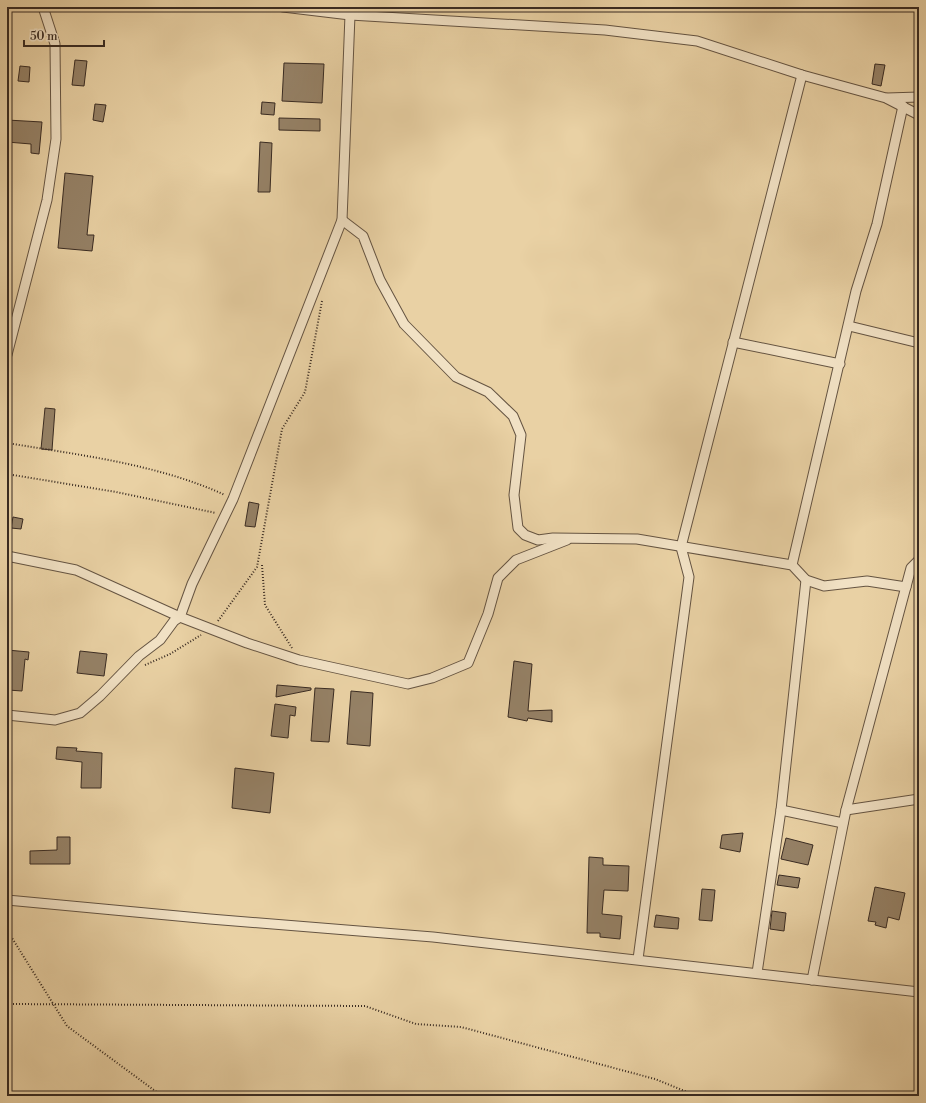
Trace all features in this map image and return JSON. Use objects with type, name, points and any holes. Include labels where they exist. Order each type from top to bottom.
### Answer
[{"type":"street","points":[[7,355],[47,200],[56,140],[55,44],[43,7]]},
{"type":"street","points":[[284,7],[350,15],[605,30],[697,41],[802,75],[886,98],[919,115]]},
{"type":"street","points":[[7,715],[55,720],[80,713],[105,692],[139,656],[160,640],[174,621],[180,616],[192,584],[233,499],[342,220],[350,15]]},
{"type":"street","points":[[638,959],[689,577],[681,547],[802,75]]},
{"type":"street","points":[[886,98],[919,97]]},
{"type":"street","points":[[792,565],[856,291],[877,224],[903,106]]},
{"type":"street","points":[[342,220],[363,236],[380,280],[404,324],[456,377],[488,392],[513,416],[521,435],[514,495],[518,528],[526,535],[538,540],[571,538],[637,539],[792,565],[806,580],[824,586],[867,581],[906,587]]},
{"type":"street","points":[[849,326],[919,343]]},
{"type":"street","points":[[733,342],[840,364]]},
{"type":"street","points":[[7,556],[76,570],[211,629],[247,643],[300,660],[408,684],[432,678],[468,663],[488,614],[498,578],[516,560],[571,538]]},
{"type":"street","points":[[812,980],[846,810],[911,568],[919,558]]},
{"type":"street","points":[[757,973],[781,810],[806,580]]},
{"type":"street","points":[[846,810],[919,799]]},
{"type":"street","points":[[781,810],[843,823]]},
{"type":"street","points":[[7,900],[210,920],[433,937],[638,959],[812,980],[919,990]]},
{"type":"path","points":[[144,665],[170,654],[211,629],[226,611],[257,567],[282,429],[305,392],[323,294]]},
{"type":"path","points":[[7,443],[110,459],[202,484],[233,499]]},
{"type":"path","points":[[7,474],[116,492],[225,515]]},
{"type":"path","points":[[262,565],[265,605],[300,660]]},
{"type":"path","points":[[7,936],[12,938],[67,1026],[162,1096]]},
{"type":"path","points":[[7,1004],[365,1006],[416,1024],[461,1027],[655,1079],[697,1096]]},
{"type":"building","points":[[75,60],[87,61],[84,86],[72,85]]},
{"type":"building","points":[[284,63],[324,64],[322,103],[282,101]]},
{"type":"building","points":[[875,64],[885,65],[881,86],[872,84]]},
{"type":"building","points":[[20,66],[30,67],[29,82],[18,81]]},
{"type":"building","points":[[262,102],[275,103],[274,115],[261,114]]},
{"type":"building","points":[[95,104],[106,105],[103,122],[93,120]]},
{"type":"building","points":[[279,118],[320,119],[320,131],[279,130]]},
{"type":"building","points":[[7,120],[42,122],[39,154],[31,153],[31,144],[7,142]]},
{"type":"building","points":[[260,142],[272,143],[270,192],[258,192]]},
{"type":"building","points":[[65,173],[93,176],[87,235],[94,235],[92,251],[58,248]]},
{"type":"building","points":[[45,408],[55,409],[52,450],[41,449]]},
{"type":"building","points":[[249,502],[259,504],[255,527],[245,526]]},
{"type":"building","points":[[13,517],[23,519],[21,529],[11,528]]},
{"type":"building","points":[[7,650],[29,652],[28,660],[25,659],[22,691],[8,690],[10,658],[7,658]]},
{"type":"building","points":[[80,651],[107,654],[104,676],[77,673]]},
{"type":"building","points":[[514,661],[532,664],[528,711],[552,710],[552,722],[528,718],[527,721],[508,717]]},
{"type":"building","points":[[277,685],[311,688],[311,690],[276,697]]},
{"type":"building","points":[[315,688],[334,689],[329,742],[311,741]]},
{"type":"building","points":[[351,691],[373,693],[370,746],[347,744]]},
{"type":"building","points":[[275,704],[296,707],[295,716],[290,715],[288,738],[271,736]]},
{"type":"building","points":[[57,747],[77,748],[76,751],[102,753],[101,788],[81,788],[82,762],[56,759]]},
{"type":"building","points":[[235,768],[274,773],[270,813],[232,808]]},
{"type":"building","points":[[743,833],[740,852],[720,848],[722,835]]},
{"type":"building","points":[[57,837],[70,837],[70,864],[30,864],[30,851],[57,850]]},
{"type":"building","points":[[786,838],[813,845],[808,865],[781,859]]},
{"type":"building","points":[[589,857],[603,858],[603,865],[629,866],[628,891],[604,890],[602,914],[622,916],[620,939],[600,937],[600,933],[587,933]]},
{"type":"building","points":[[779,875],[800,878],[798,888],[777,885]]},
{"type":"building","points":[[875,887],[905,893],[899,920],[888,917],[886,928],[875,925],[876,922],[868,921]]},
{"type":"building","points":[[702,889],[715,890],[712,921],[699,920]]},
{"type":"building","points":[[772,911],[786,913],[784,931],[770,929]]},
{"type":"building","points":[[656,915],[679,918],[678,929],[654,927]]}]
